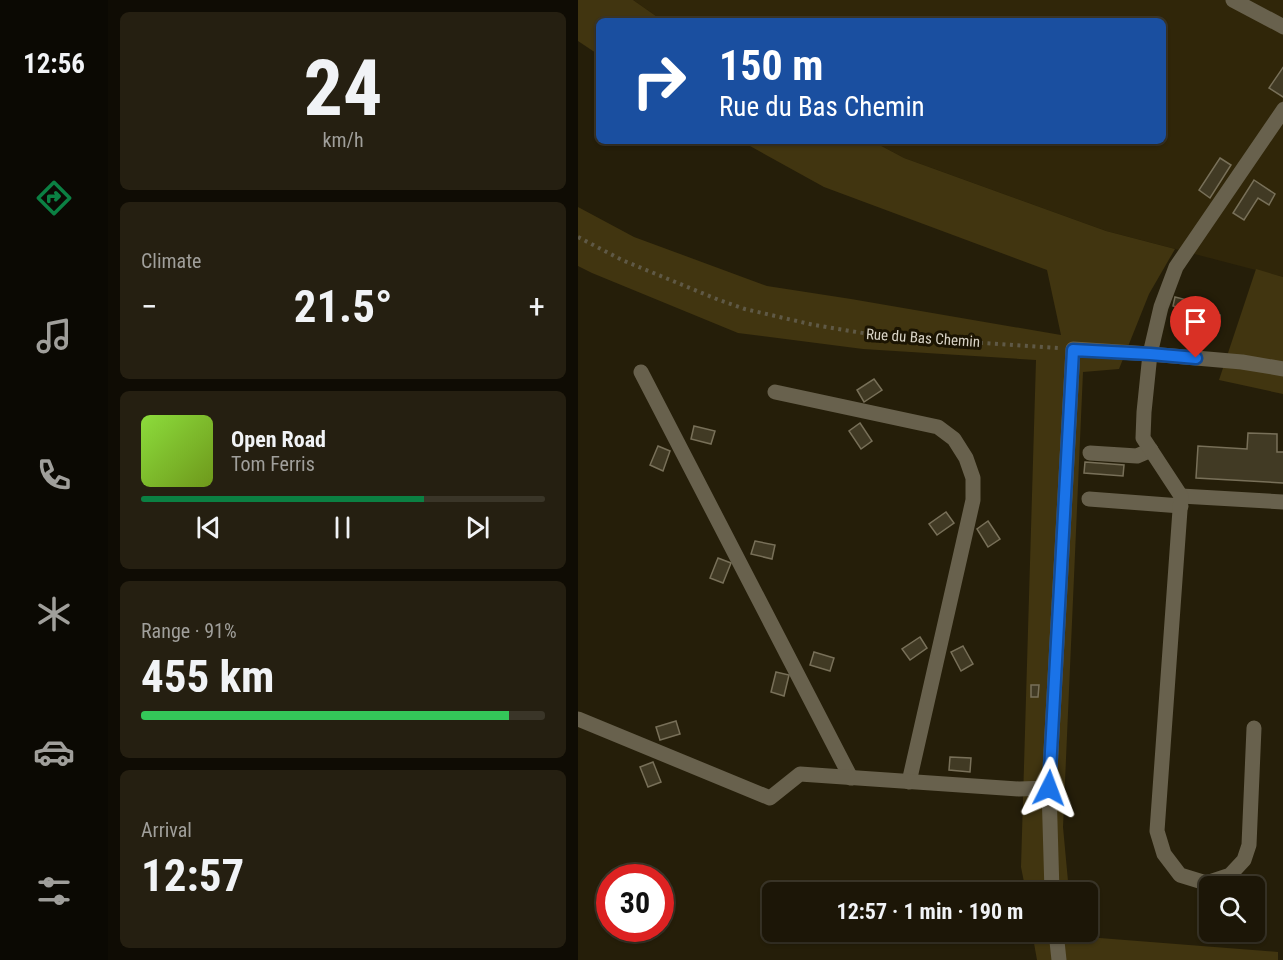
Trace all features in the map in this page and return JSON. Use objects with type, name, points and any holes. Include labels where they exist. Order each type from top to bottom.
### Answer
[{"type":"street","points":[[1233,0],[1283,27]]},
{"type":"street","points":[[1254,728],[1249,845],[1244,860],[1230,875],[1206,883],[1180,875],[1164,854],[1157,831],[1181,501],[1143,438],[1150,354],[1161,307],[1176,267],[1283,109]]},
{"type":"street","points":[[1052,882],[1049,788],[1073,350],[1242,362],[1283,369]]},
{"type":"street","points":[[641,372],[851,778]]},
{"type":"street","points":[[775,392],[938,427],[954,439],[970,468],[973,478],[973,500],[909,782]]},
{"type":"street","points":[[1090,453],[1137,456],[1151,450]]},
{"type":"street","points":[[1089,499],[1283,502]]},
{"type":"street","points":[[578,719],[770,798],[800,774],[1019,789],[1049,788]]},
{"type":"street","points":[[1057,942],[1059,960]]},
{"type":"path","name":"Rue du Bas Chemin","points":[[578,237],[644,270],[719,300],[745,309],[814,325],[881,336],[1073,350]]},
{"type":"shaded area","points":[[578,0],[633,0],[659,18],[596,18],[596,53],[578,41]]},
{"type":"shaded area","points":[[633,0],[1283,0],[1283,277],[1106,231],[904,158],[878,144],[1166,144],[1166,18],[659,18]]},
{"type":"shaded area","points":[[746,144],[878,144],[904,158],[1106,231],[1175,249],[1149,294],[1119,369],[1083,372],[1063,827],[1068,882],[1024,882],[1021,867],[1036,360],[863,349],[738,333],[578,266],[578,207],[634,237],[767,286],[1061,335],[1047,270],[824,187]]},
{"type":"shaded area","points":[[1256,269],[1283,277],[1283,394],[1219,380]]},
{"type":"shaded area","points":[[1098,938],[1278,952],[1278,960],[1037,960],[1034,942],[1098,942]]},
{"type":"building","points":[[1284,66],[1284,97],[1283,97],[1269,88]]},
{"type":"building","points":[[1220,158],[1231,165],[1210,198],[1199,190]]},
{"type":"building","points":[[1254,180],[1275,194],[1269,205],[1258,198],[1244,220],[1233,213]]},
{"type":"building","points":[[1175,297],[1191,301],[1190,308],[1197,310],[1198,305],[1212,308],[1211,313],[1220,315],[1216,332],[1184,324],[1188,310],[1173,306]]},
{"type":"building","points":[[874,379],[882,390],[864,402],[857,390]]},
{"type":"building","points":[[860,423],[872,441],[861,449],[849,431]]},
{"type":"building","points":[[694,426],[715,431],[711,444],[691,439]]},
{"type":"building","points":[[1248,433],[1277,434],[1277,452],[1284,452],[1284,483],[1196,478],[1198,446],[1247,449]]},
{"type":"building","points":[[658,446],[670,451],[663,471],[650,465]]},
{"type":"building","points":[[1085,462],[1124,465],[1123,476],[1084,473]]},
{"type":"building","points":[[946,512],[954,523],[937,535],[929,524]]},
{"type":"building","points":[[988,521],[1000,539],[988,547],[977,529]]},
{"type":"building","points":[[755,541],[775,545],[772,559],[751,554]]},
{"type":"building","points":[[718,558],[731,563],[723,583],[710,578]]},
{"type":"building","points":[[920,637],[927,648],[910,660],[902,649]]},
{"type":"building","points":[[963,646],[973,664],[961,671],[951,652]]},
{"type":"building","points":[[814,652],[834,658],[830,671],[810,665]]},
{"type":"building","points":[[776,672],[789,675],[784,696],[771,692]]},
{"type":"building","points":[[1031,685],[1039,685],[1038,697],[1031,697]]},
{"type":"building","points":[[676,721],[680,734],[660,740],[656,727]]},
{"type":"building","points":[[950,757],[971,758],[970,772],[949,770]]},
{"type":"building","points":[[653,762],[661,782],[648,787],[640,767]]},
{"type":"route","points":[[1049,788],[1073,350],[1196,358]]}]
